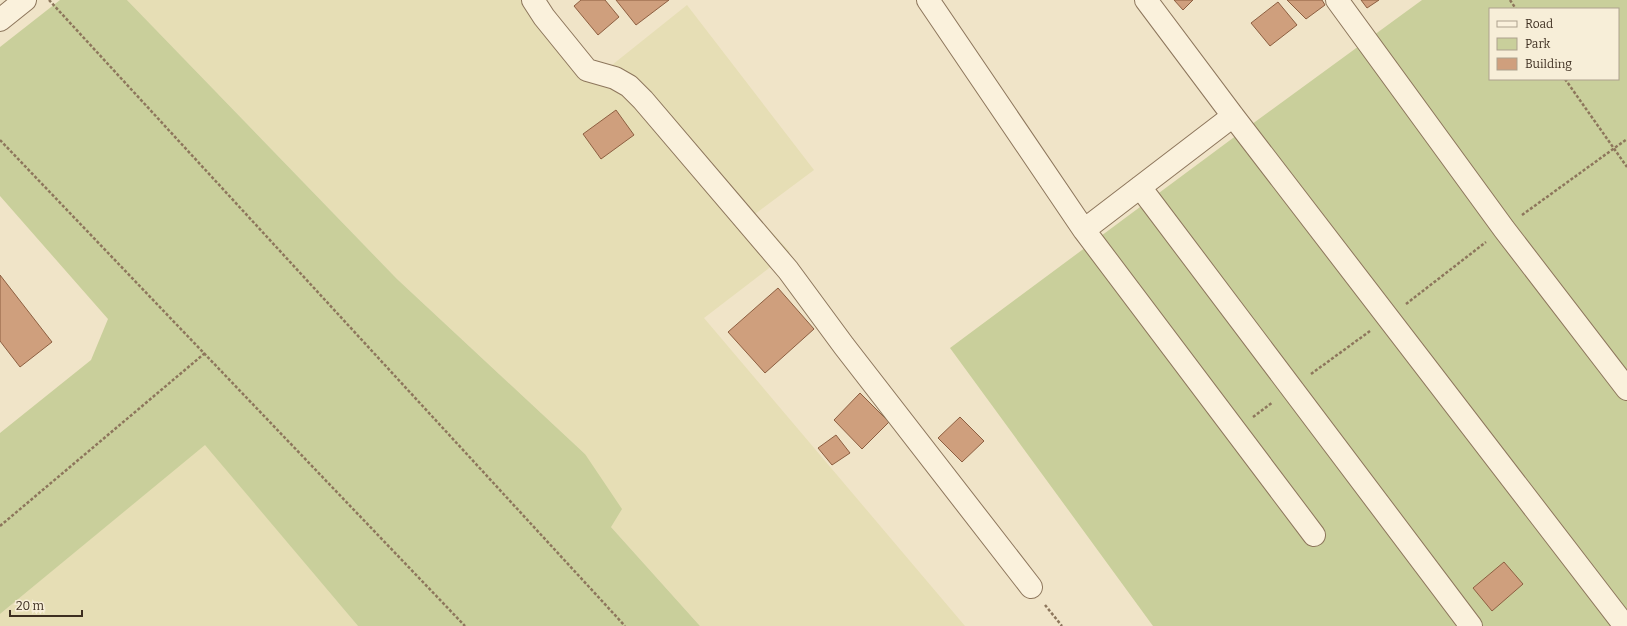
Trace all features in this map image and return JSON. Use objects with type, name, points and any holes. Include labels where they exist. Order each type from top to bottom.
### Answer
[{"type":"street","points":[[0,20],[25,0]]},
{"type":"street","points":[[533,0],[544,17],[587,70],[615,78],[629,86],[643,100],[783,264],[1031,587]]},
{"type":"street","points":[[928,0],[1084,230],[1314,535]]},
{"type":"street","points":[[1146,0],[1233,116],[1625,626]]},
{"type":"street","points":[[1336,0],[1504,229],[1627,388]]},
{"type":"street","points":[[1084,230],[1233,116]]},
{"type":"street","points":[[1140,188],[1471,626]]},
{"type":"path","points":[[48,0],[625,626]]},
{"type":"path","points":[[1566,80],[1627,167]]},
{"type":"path","points":[[1235,430],[1627,139]]},
{"type":"path","points":[[0,140],[465,626]]},
{"type":"path","points":[[0,526],[205,353]]},
{"type":"shaded area","points":[[127,0],[522,0],[592,81],[687,5],[814,170],[755,214],[790,252],[704,318],[965,626],[700,626],[611,527],[585,454],[397,279]]},
{"type":"shaded area","points":[[205,444],[358,626],[0,626],[0,614]]},
{"type":"green space","points":[[60,0],[127,0],[397,279],[585,454],[622,509],[611,527],[700,626],[358,626],[205,445],[0,614],[0,433],[91,360],[108,319],[0,196],[0,47]]},
{"type":"green space","points":[[1422,0],[1627,0],[1627,626],[1153,626],[950,348]]},
{"type":"building","points":[[581,0],[605,0],[619,17],[598,35],[574,6]]},
{"type":"building","points":[[616,0],[669,0],[636,25]]},
{"type":"building","points":[[1174,0],[1193,0],[1183,10]]},
{"type":"building","points":[[1287,0],[1322,0],[1325,5],[1306,19]]},
{"type":"building","points":[[1361,0],[1379,0],[1367,8]]},
{"type":"building","points":[[1278,2],[1297,25],[1270,46],[1251,23]]},
{"type":"building","points":[[616,110],[634,135],[601,159],[583,134]]},
{"type":"building","points":[[0,275],[52,342],[20,367],[0,341]]},
{"type":"building","points":[[778,288],[814,329],[765,373],[728,332]]},
{"type":"building","points":[[860,393],[889,422],[862,449],[834,420]]},
{"type":"building","points":[[960,417],[984,441],[962,462],[938,438]]},
{"type":"building","points":[[836,435],[850,453],[832,465],[818,448]]},
{"type":"building","points":[[1504,562],[1523,584],[1492,611],[1473,588]]}]
